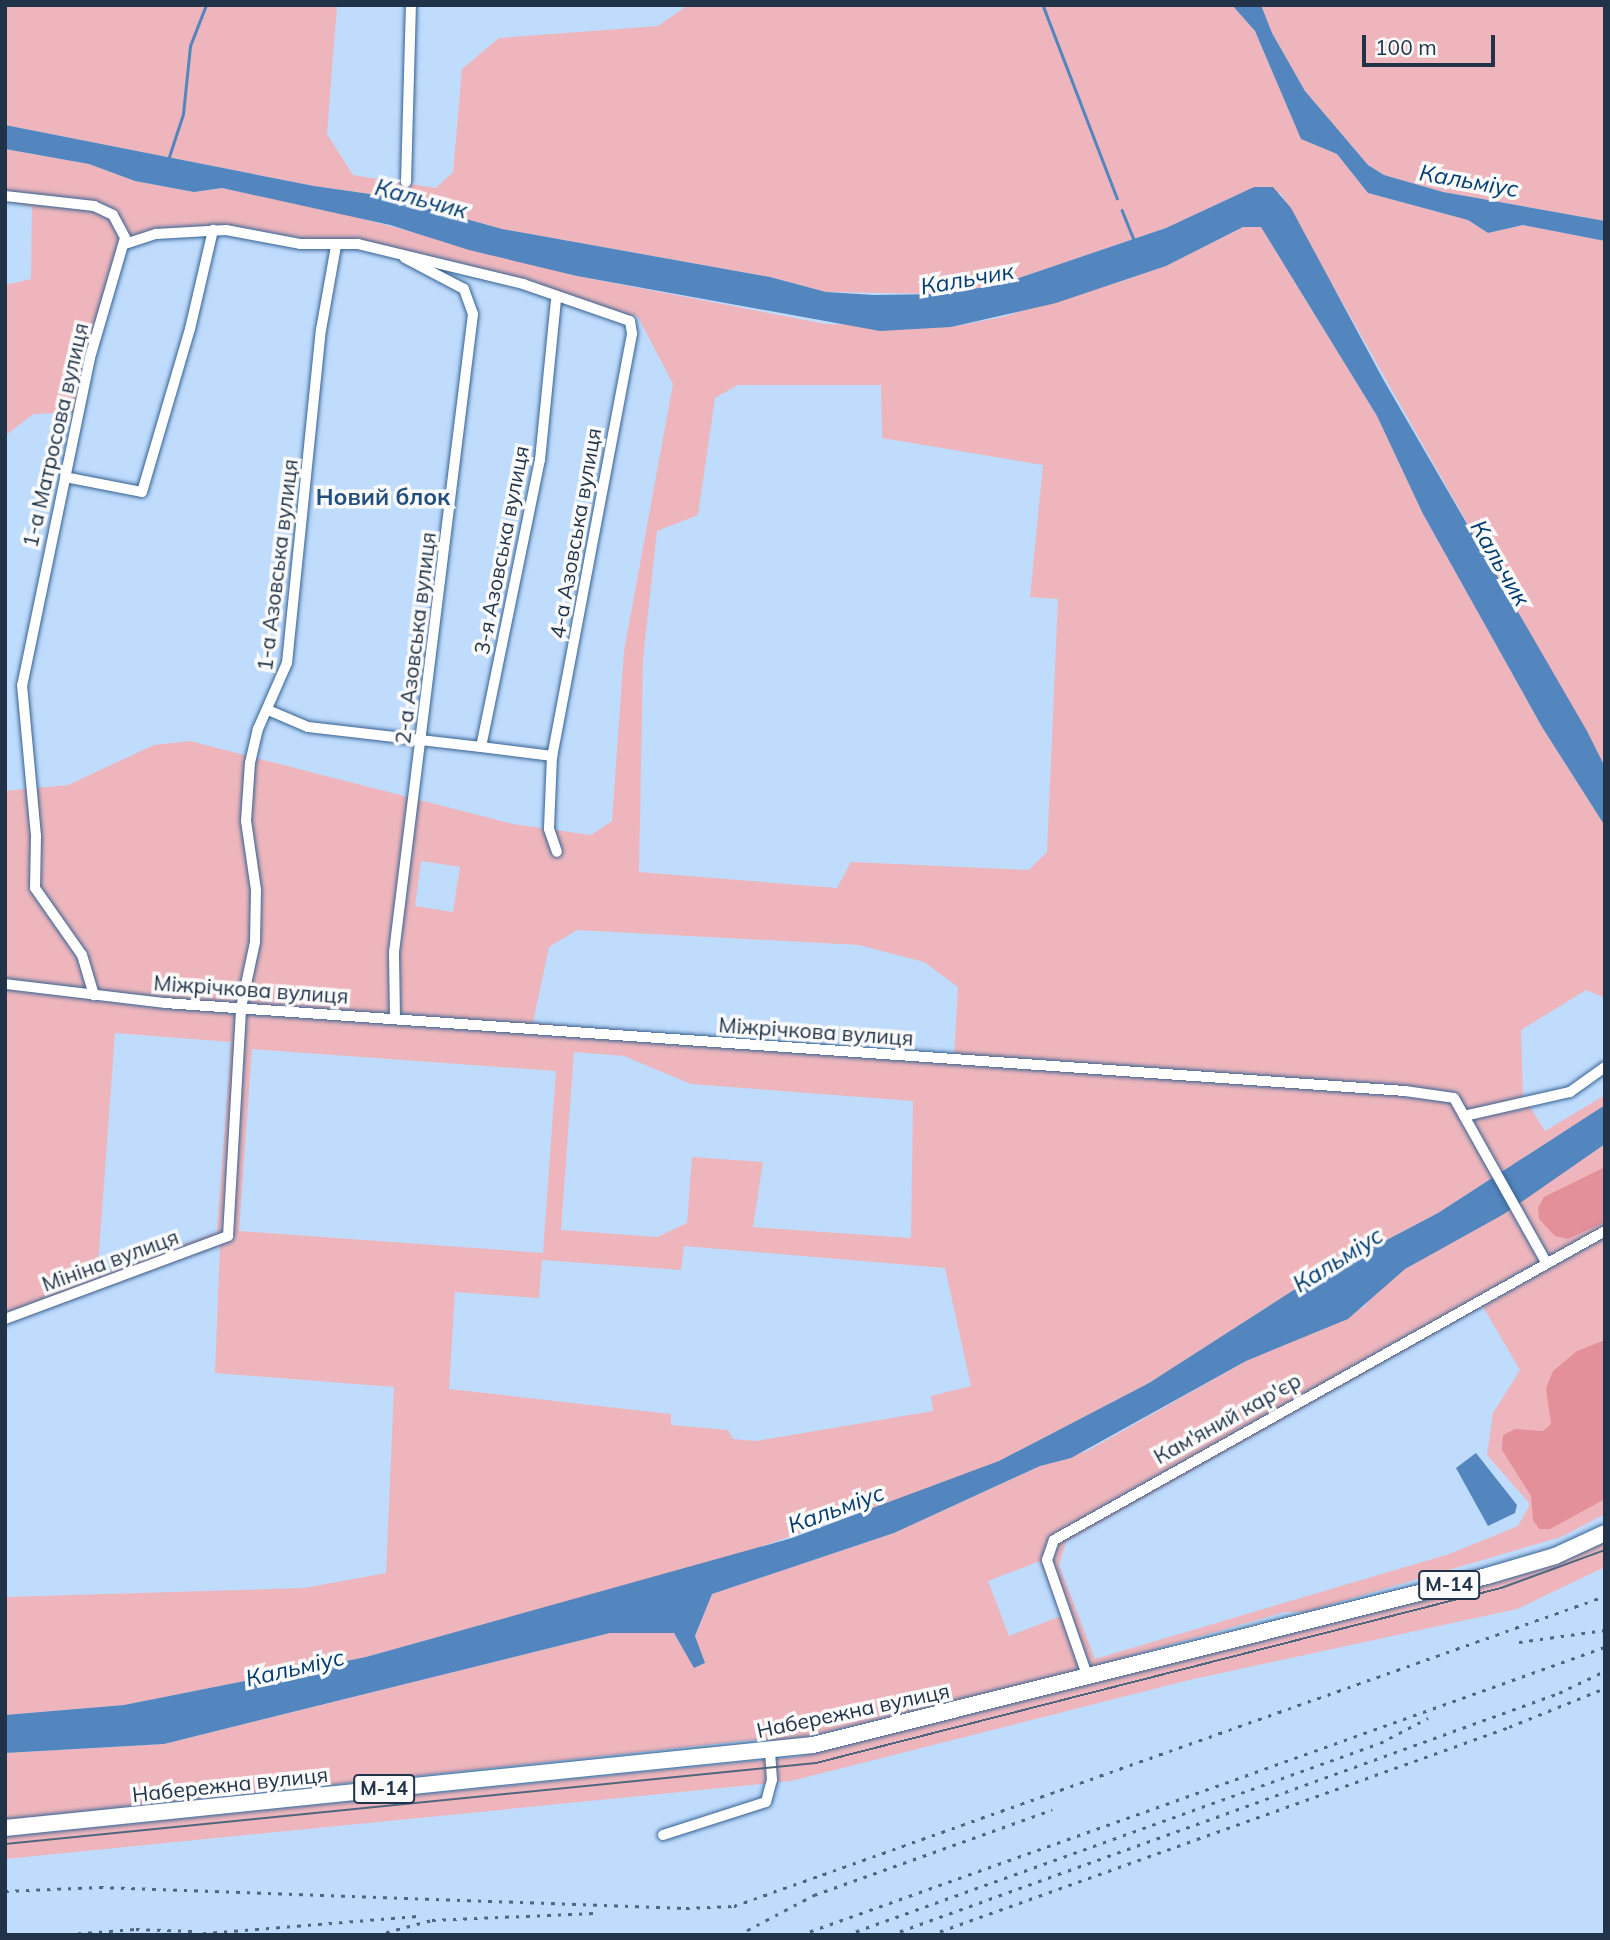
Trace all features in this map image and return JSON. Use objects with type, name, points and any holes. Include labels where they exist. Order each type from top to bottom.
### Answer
[{"type":"highway","name":"Набережна вулиця","points":[[5,1828],[770,1752],[849,1736],[1487,1576],[1555,1556],[1605,1533]]},
{"type":"street","points":[[406,182],[411,5]]},
{"type":"street","points":[[5,196],[105,210],[121,225],[125,244],[156,234],[213,230],[336,246],[358,244],[513,281],[556,299]]},
{"type":"street","points":[[65,477],[142,492],[190,329],[213,230]]},
{"type":"street","name":"1-а Матросова вулиця","points":[[94,995],[82,956],[35,888],[36,836],[22,708],[27,653],[94,342],[125,244]]},
{"type":"street","name":"1-а Азовська вулиця","points":[[228,1236],[241,1008],[254,961],[256,913],[247,795],[254,744],[287,663],[321,330],[336,246]]},
{"type":"street","name":"2-а Азовська вулиця","points":[[395,1018],[394,952],[422,740],[472,309],[459,286],[405,257]]},
{"type":"street","name":"4-а Азовська вулиця","points":[[556,299],[626,318],[632,334],[552,756],[549,829],[557,852]]},
{"type":"street","name":"3-я Азовська вулиця","points":[[481,747],[540,460],[556,299]]},
{"type":"street","points":[[268,710],[308,727],[552,756]]},
{"type":"street","name":"Міжрічкова вулиця","points":[[5,984],[94,995],[554,1033],[1405,1091],[1454,1098],[1464,1116]]},
{"type":"street","points":[[1546,1262],[1488,1154],[1464,1116],[1570,1092],[1605,1067]]},
{"type":"street","name":"Кам'яний кар'єр","points":[[1087,1675],[1047,1560],[1054,1540],[1605,1231]]},
{"type":"street","name":"Мініна вулиця","points":[[5,1319],[228,1236]]},
{"type":"street","points":[[663,1835],[766,1801],[771,1788],[770,1752]]},
{"type":"shaded area","points":[[5,5],[337,5],[327,134],[353,175],[436,188],[453,172],[462,69],[499,38],[658,26],[688,5],[1232,5],[1255,31],[1301,138],[1337,154],[1368,193],[1468,220],[1488,233],[1523,225],[1605,241],[1605,767],[1281,194],[1254,187],[1166,228],[998,285],[941,294],[826,292],[770,277],[502,229],[384,196],[314,186],[5,125]]},
{"type":"shaded area","points":[[1261,5],[1605,5],[1605,221],[1443,192],[1384,175],[1368,165],[1305,91],[1272,33]]},
{"type":"shaded area","points":[[5,149],[89,164],[135,181],[194,192],[222,188],[337,212],[577,276],[826,324],[951,327],[1002,317],[1116,283],[1166,266],[1243,227],[1261,227],[1377,416],[1423,514],[1542,727],[1605,826],[1605,998],[1586,990],[1521,1030],[1523,1096],[1545,1131],[1605,1095],[1605,1105],[1438,1213],[1303,1284],[1149,1383],[999,1461],[942,1484],[745,1552],[366,1657],[124,1705],[5,1715],[5,1597],[304,1588],[386,1573],[394,1387],[215,1373],[220,1246],[5,1325],[5,791],[68,785],[154,745],[190,741],[513,824],[591,835],[612,821],[624,651],[673,384],[638,317],[560,296],[536,283],[437,257],[419,260],[246,228],[162,228],[126,245],[79,412],[33,414],[5,436],[5,285],[31,279],[32,207],[5,201]],"holes":[[[738,385],[881,385],[882,438],[1043,465],[1030,597],[1058,599],[1047,852],[1029,870],[851,862],[837,888],[639,872],[643,660],[657,531],[698,515],[715,398]],[[421,861],[460,867],[453,912],[415,906]],[[577,930],[859,945],[924,962],[958,987],[954,1056],[533,1023],[549,947]],[[115,1033],[231,1042],[217,1232],[101,1275],[98,1266]],[[252,1049],[556,1071],[543,1253],[239,1231]],[[574,1052],[624,1056],[691,1084],[913,1101],[911,1238],[753,1227],[763,1162],[692,1157],[687,1223],[657,1237],[561,1230]],[[684,1246],[945,1268],[971,1386],[931,1396],[933,1411],[756,1441],[733,1439],[728,1430],[671,1425],[671,1414],[449,1389],[455,1292],[539,1298],[542,1260],[681,1270]]]},
{"type":"shaded area","points":[[1605,1144],[1605,1514],[1561,1537],[1305,1612],[1285,1612],[1085,1669],[792,1741],[752,1740],[5,1820],[5,1753],[164,1744],[610,1633],[674,1633],[694,1667],[704,1664],[695,1636],[712,1594],[894,1533],[1040,1466],[1087,1451],[1246,1361],[1364,1307],[1376,1290],[1405,1269]],"holes":[[[1483,1307],[1520,1370],[1493,1413],[1487,1455],[1530,1504],[1518,1526],[1449,1554],[1095,1659],[1059,1565],[1066,1542]],[[1040,1561],[1061,1616],[1009,1636],[988,1581]]]},
{"type":"shaded area","points":[[1605,1167],[1605,1222],[1568,1239],[1555,1236],[1539,1219],[1538,1208],[1544,1197]]},
{"type":"shaded area","points":[[1605,1340],[1605,1499],[1550,1529],[1539,1529],[1533,1520],[1531,1496],[1502,1450],[1503,1435],[1515,1429],[1543,1431],[1551,1424],[1546,1388],[1553,1371],[1577,1351]]},
{"type":"shaded area","points":[[1605,1539],[1605,1567],[1517,1609],[1189,1680],[791,1781],[5,1859],[5,1836],[795,1757],[1515,1574]]},
{"type":"water","points":[[1232,5],[1261,5],[1272,33],[1305,91],[1368,165],[1384,175],[1443,192],[1605,221],[1605,241],[1523,225],[1488,233],[1468,220],[1368,193],[1337,154],[1301,139],[1255,31]]},
{"type":"water","points":[[5,125],[314,186],[384,196],[502,229],[770,277],[826,292],[874,295],[941,294],[998,285],[1166,228],[1254,187],[1273,187],[1291,208],[1383,379],[1587,731],[1605,767],[1605,826],[1542,727],[1423,514],[1377,416],[1261,227],[1243,227],[1166,266],[1056,303],[951,327],[880,331],[577,276],[469,250],[390,225],[222,188],[194,192],[135,181],[89,164],[5,149]]},
{"type":"water","points":[[1605,1105],[1605,1144],[1504,1214],[1405,1269],[1348,1319],[1246,1361],[1071,1458],[1040,1466],[894,1533],[712,1594],[695,1636],[705,1663],[694,1668],[674,1633],[610,1633],[164,1744],[5,1753],[5,1715],[124,1705],[366,1657],[792,1538],[999,1461],[1149,1383],[1303,1284],[1438,1213]]},
{"type":"water","points":[[1476,1453],[1517,1505],[1515,1513],[1488,1526],[1456,1468]]},
{"type":"waterway","points":[[168,160],[183,114],[190,46],[206,5]]},
{"type":"waterway","points":[[1043,5],[1117,198]]},
{"type":"waterway","points":[[1122,210],[1135,243]]},
{"type":"tram line","points":[[5,1844],[816,1763],[1501,1588],[1605,1550]]},
{"type":"railway","points":[[5,1891],[100,1887],[686,1908],[734,1906],[1605,1596]]},
{"type":"railway","points":[[1519,1642],[1605,1630]]},
{"type":"railway","points":[[800,1935],[1605,1647]]},
{"type":"railway","points":[[890,1935],[1559,1693],[1605,1671]]},
{"type":"railway","points":[[930,1935],[1509,1727],[1605,1688]]},
{"type":"railway","points":[[846,1935],[1380,1743],[1428,1718]]},
{"type":"railway","points":[[738,1935],[814,1895],[1052,1810]]},
{"type":"railway","points":[[376,1935],[432,1920],[595,1913]]},
{"type":"railway","points":[[182,1935],[420,1916]]},
{"type":"railway","points":[[57,1935],[136,1929],[193,1931]]},
{"type":"railway","points":[[424,1935],[544,1934]]},
{"type":"district","name":"Новий блок","points":[[383,497]]},
{"type":"water label","name":"Кальміус","points":[[1469,181]]},
{"type":"water label","name":"Кальчик","points":[[421,199]]},
{"type":"water label","name":"Кальчик","points":[[967,279]]},
{"type":"water label","name":"Кальчик","points":[[1500,563]]},
{"type":"water label","name":"Кальміус","points":[[1338,1260]]},
{"type":"water label","name":"Кальміус","points":[[836,1509]]},
{"type":"water label","name":"Кальміус","points":[[295,1668]]}]
